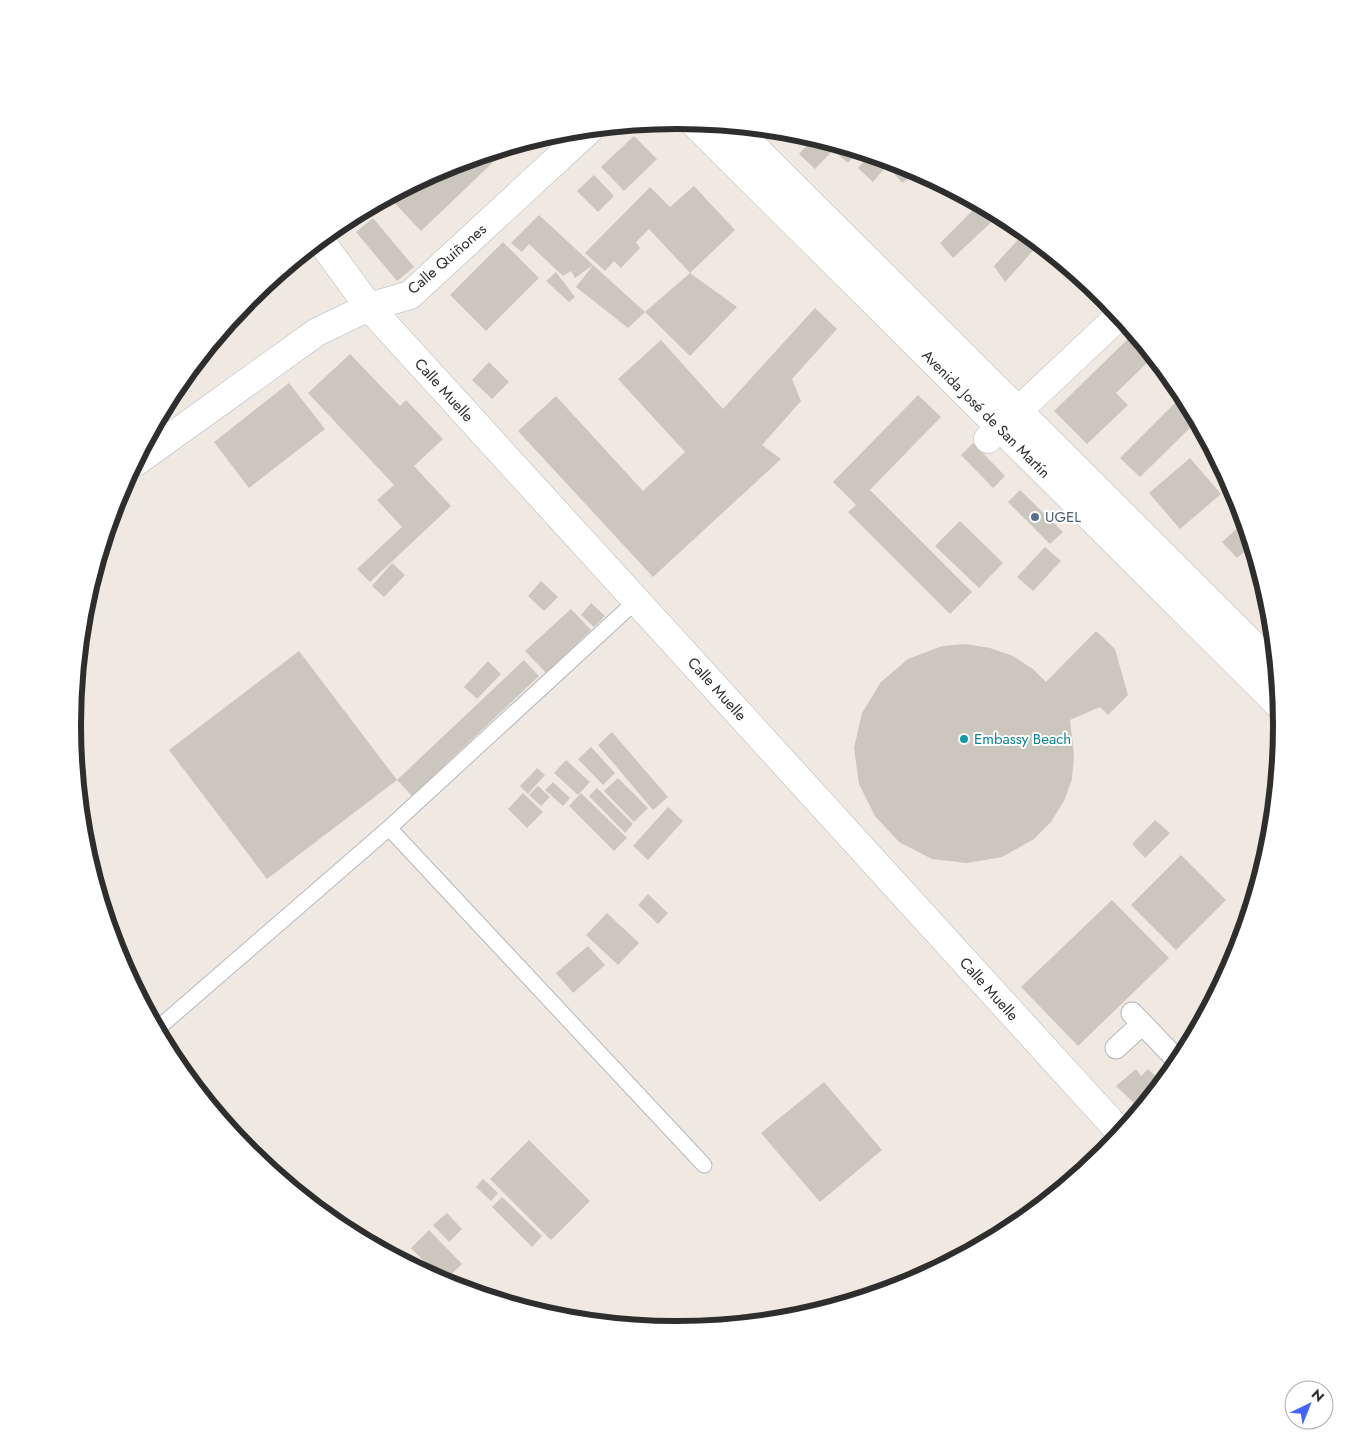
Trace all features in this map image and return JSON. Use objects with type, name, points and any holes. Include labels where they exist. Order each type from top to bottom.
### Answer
[{"type":"street","name":"Avenida José de San Martín","points":[[700,130],[1002,426],[1272,698]]},
{"type":"street","name":"Avenida José de San Martín","points":[[739,133],[1002,426],[1269,662]]},
{"type":"street","name":"Calle Quiñones","points":[[147,454],[317,332],[369,307],[410,295],[581,137]]},
{"type":"street","name":"Calle Muelle","points":[[324,245],[369,307],[1115,1128]]},
{"type":"street","points":[[1002,426],[1114,321]]},
{"type":"street","points":[[1116,1048],[1137,1018],[1172,1056]]},
{"type":"lane","points":[[162,1025],[389,828],[636,601]]},
{"type":"lane","points":[[389,828],[704,1165]]},
{"type":"building","points":[[634,136],[657,159],[624,191],[601,167]]},
{"type":"building","points":[[808,145],[833,150],[815,169],[799,154]]},
{"type":"building","points":[[834,151],[853,157],[848,163]]},
{"type":"building","points":[[498,157],[421,231],[393,202],[449,175]]},
{"type":"building","points":[[865,160],[885,167],[873,182],[858,168]]},
{"type":"building","points":[[891,170],[910,177],[902,183]]},
{"type":"building","points":[[594,175],[614,196],[598,212],[577,191]]},
{"type":"building","points":[[694,186],[735,230],[690,273],[649,229],[636,242],[640,248],[621,268],[614,261],[605,271],[585,253],[650,187],[670,207]]},
{"type":"building","points":[[974,209],[993,221],[953,258],[940,243]]},
{"type":"building","points":[[539,215],[593,265],[575,278],[571,271],[563,276],[529,244],[522,252],[511,243]]},
{"type":"building","points":[[373,218],[414,267],[397,281],[356,232]]},
{"type":"building","points":[[1020,238],[1035,249],[1005,282],[994,266]]},
{"type":"building","points":[[503,242],[539,278],[486,331],[450,295]]},
{"type":"building","points":[[593,265],[645,312],[628,328],[576,287]]},
{"type":"building","points":[[1062,271],[1075,282],[1073,283]]},
{"type":"building","points":[[556,272],[575,297],[569,302],[546,281]]},
{"type":"building","points":[[690,273],[737,307],[690,356],[645,312]]},
{"type":"building","points":[[815,308],[837,329],[792,379],[801,401],[762,445],[781,459],[653,577],[518,431],[556,396],[643,491],[685,452],[618,379],[661,340],[723,409]]},
{"type":"building","points":[[1129,337],[1149,361],[1116,393],[1128,405],[1087,444],[1054,411]]},
{"type":"building","points":[[350,354],[400,406],[406,400],[443,439],[414,466],[451,506],[370,582],[357,569],[402,527],[377,500],[394,485],[308,393]]},
{"type":"building","points":[[489,362],[509,382],[492,399],[472,380]]},
{"type":"building","points":[[289,383],[325,429],[249,488],[214,442]]},
{"type":"building","points":[[918,395],[941,417],[863,497],[870,490],[972,592],[950,614],[848,512],[856,505],[833,482]]},
{"type":"building","points":[[1177,401],[1192,426],[1140,477],[1120,458]]},
{"type":"building","points":[[973,443],[1005,476],[993,488],[961,455]]},
{"type":"building","points":[[1190,458],[1221,494],[1180,529],[1149,493]]},
{"type":"building","name":"UGEL","points":[[1020,490],[1063,532],[1050,544],[1008,502]]},
{"type":"building","points":[[960,521],[1003,563],[979,588],[935,546]]},
{"type":"building","points":[[1238,527],[1246,550],[1237,558],[1222,542]]},
{"type":"building","points":[[1045,547],[1061,561],[1033,591],[1017,577]]},
{"type":"building","points":[[392,563],[405,575],[384,597],[372,586]]},
{"type":"building","points":[[541,581],[558,597],[544,611],[528,596]]},
{"type":"building","points":[[591,603],[605,616],[594,627],[581,615]]},
{"type":"building","points":[[571,609],[591,630],[546,673],[525,651]]},
{"type":"building","name":"Embassy Beach","points":[[1096,631],[1115,649],[1128,695],[1108,715],[1100,707],[1070,720],[1074,755],[1072,779],[1064,801],[1051,822],[1034,839],[1002,857],[967,863],[932,859],[899,842],[875,816],[859,784],[854,748],[862,713],[881,682],[908,659],[942,646],[966,644],[990,648],[1013,656],[1033,669],[1046,682]]},
{"type":"building","points":[[299,651],[397,780],[267,879],[169,750]]},
{"type":"building","points":[[524,660],[539,676],[412,796],[397,780]]},
{"type":"building","points":[[488,661],[501,674],[477,699],[464,687]]},
{"type":"building","points":[[612,732],[668,797],[653,810],[598,745]]},
{"type":"building","points":[[591,747],[615,773],[603,785],[578,759]]},
{"type":"building","points":[[566,760],[590,782],[578,795],[554,773]]},
{"type":"building","points":[[537,768],[545,775],[528,794],[520,786]]},
{"type":"building","points":[[618,778],[648,808],[634,822],[604,791]]},
{"type":"building","points":[[553,782],[570,798],[563,806],[545,790]]},
{"type":"building","points":[[538,786],[550,797],[541,806],[529,795]]},
{"type":"building","points":[[597,788],[633,824],[625,833],[589,796]]},
{"type":"building","points":[[523,793],[543,812],[527,828],[508,809]]},
{"type":"building","points":[[581,793],[627,838],[614,851],[569,806]]},
{"type":"building","points":[[668,807],[683,821],[648,860],[633,846]]},
{"type":"building","points":[[1155,820],[1170,833],[1145,858],[1132,844]]},
{"type":"building","points":[[1181,855],[1226,900],[1176,950],[1131,905]]},
{"type":"building","points":[[648,894],[668,913],[658,924],[638,905]]},
{"type":"building","points":[[1112,900],[1169,958],[1078,1046],[1021,987]]},
{"type":"building","points":[[607,913],[639,943],[618,965],[586,935]]},
{"type":"building","points":[[588,946],[605,965],[573,993],[556,973]]},
{"type":"building","points":[[1136,1069],[1141,1076],[1148,1069],[1157,1078],[1140,1100],[1138,1099],[1134,1103],[1116,1086]]},
{"type":"building","points":[[824,1082],[882,1150],[820,1202],[761,1133]]},
{"type":"building","points":[[529,1140],[590,1201],[551,1240],[490,1179]]},
{"type":"building","points":[[483,1179],[498,1193],[491,1201],[476,1187]]},
{"type":"building","points":[[502,1197],[542,1236],[532,1247],[492,1207]]},
{"type":"building","points":[[447,1213],[462,1229],[449,1242],[433,1225]]},
{"type":"building","points":[[429,1230],[462,1264],[450,1275],[429,1266],[411,1248]]},
{"type":"place","name":"UGEL","points":[[1035,517]]},
{"type":"place","name":"Embassy Beach","points":[[964,739]]}]
